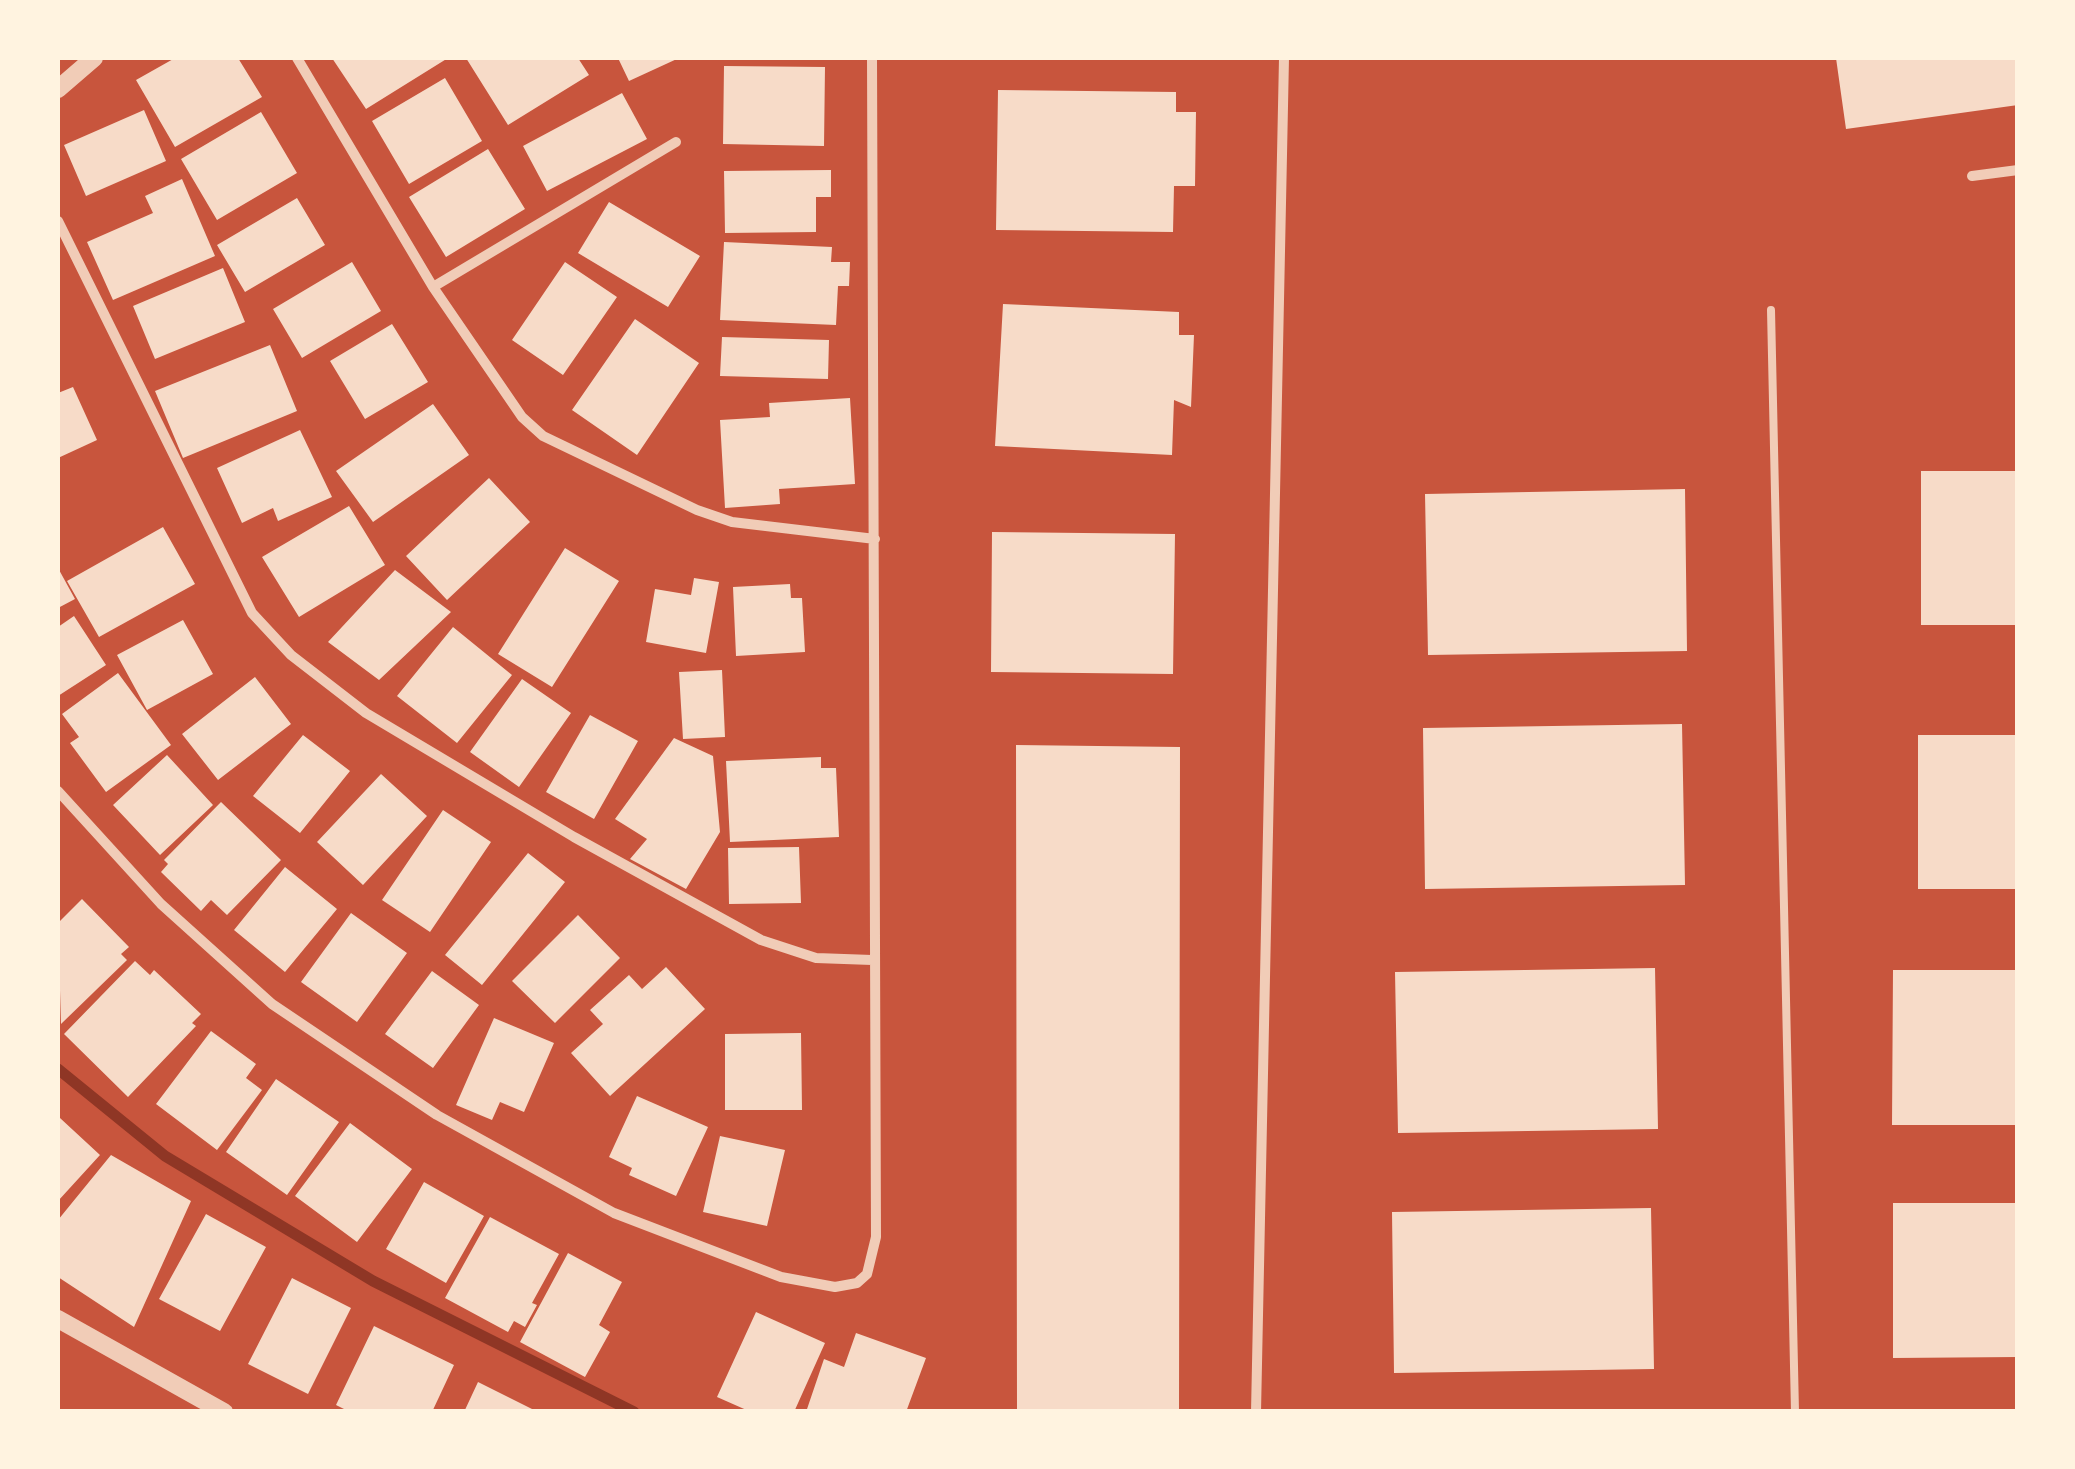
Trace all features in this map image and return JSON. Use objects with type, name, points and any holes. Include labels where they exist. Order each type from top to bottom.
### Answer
[{"type":"street","points":[[58,90],[94,58]]},
{"type":"street","points":[[296,58],[433,287],[522,417],[543,436],[697,510],[732,522],[875,539]]},
{"type":"street","points":[[58,792],[160,904],[272,1004],[438,1115],[614,1212],[811,1286],[856,1283],[866,1274],[876,1237],[872,960],[872,58]]},
{"type":"street","points":[[1256,1412],[1284,58]]},
{"type":"street","points":[[433,287],[676,142]]},
{"type":"street","points":[[1972,176],[2018,170]]},
{"type":"street","points":[[58,222],[252,613],[292,656],[382,723],[574,838],[761,940],[816,958],[872,960]]},
{"type":"street","points":[[58,1319],[224,1412]]},
{"type":"lane","points":[[1771,310],[1794,1412]]},
{"type":"building","points":[[175,58],[238,58],[262,97],[175,147],[136,80]]},
{"type":"building","points":[[332,58],[448,58],[366,109]]},
{"type":"building","points":[[466,58],[578,58],[589,75],[508,125]]},
{"type":"building","points":[[618,58],[679,58],[629,81]]},
{"type":"building","points":[[1836,58],[2018,58],[2018,105],[1846,129]]},
{"type":"building","points":[[724,66],[825,67],[824,146],[723,144]]},
{"type":"building","points":[[445,78],[482,141],[409,184],[372,121]]},
{"type":"building","points":[[998,90],[1176,92],[1176,112],[1196,112],[1195,186],[1174,186],[1173,232],[996,230]]},
{"type":"building","points":[[622,93],[647,139],[547,191],[523,146]]},
{"type":"building","points":[[144,110],[166,161],[86,196],[64,145]]},
{"type":"building","points":[[261,112],[297,173],[217,220],[181,159]]},
{"type":"building","points":[[488,149],[525,209],[446,257],[409,197]]},
{"type":"building","points":[[831,170],[831,197],[816,197],[816,232],[725,233],[724,171]]},
{"type":"building","points":[[182,179],[215,256],[113,300],[87,242],[153,213],[145,196]]},
{"type":"building","points":[[297,198],[325,245],[245,292],[217,245]]},
{"type":"building","points":[[609,202],[700,256],[668,307],[578,253]]},
{"type":"building","points":[[724,242],[832,247],[831,262],[850,262],[849,286],[838,286],[836,325],[720,320]]},
{"type":"building","points":[[352,262],[381,311],[302,358],[273,309]]},
{"type":"building","points":[[565,262],[617,297],[563,375],[512,340]]},
{"type":"building","points":[[223,268],[245,322],[155,359],[133,306]]},
{"type":"building","points":[[1003,304],[1179,312],[1179,335],[1194,335],[1191,407],[1174,400],[1172,455],[995,446]]},
{"type":"building","points":[[635,319],[699,363],[637,455],[572,410]]},
{"type":"building","points":[[392,324],[428,382],[365,419],[330,361]]},
{"type":"building","points":[[722,337],[829,340],[828,379],[720,376]]},
{"type":"building","points":[[270,345],[297,411],[183,458],[155,391]]},
{"type":"building","points":[[73,387],[97,440],[58,458],[58,393]]},
{"type":"building","points":[[850,398],[855,484],[779,489],[780,504],[725,508],[720,420],[770,417],[769,403]]},
{"type":"building","points":[[433,404],[469,455],[373,522],[336,471]]},
{"type":"building","points":[[300,430],[332,497],[278,521],[273,508],[242,523],[217,468]]},
{"type":"building","points":[[1921,471],[2018,471],[2018,625],[1921,625]]},
{"type":"building","points":[[489,478],[530,522],[447,600],[406,556]]},
{"type":"building","points":[[1685,489],[1687,651],[1428,655],[1425,494]]},
{"type":"building","points":[[349,506],[385,565],[299,617],[262,557]]},
{"type":"building","points":[[163,527],[195,584],[99,637],[67,581]]},
{"type":"building","points":[[992,532],[1175,534],[1173,674],[991,672]]},
{"type":"building","points":[[565,548],[619,581],[552,687],[498,654]]},
{"type":"building","points":[[58,568],[75,599],[58,608]]},
{"type":"building","points":[[395,570],[451,612],[379,680],[328,642]]},
{"type":"building","points":[[694,578],[719,582],[706,653],[646,642],[655,589],[691,595]]},
{"type":"building","points":[[790,584],[791,598],[802,598],[805,652],[736,656],[733,587]]},
{"type":"building","points":[[74,616],[106,665],[58,696],[58,627]]},
{"type":"building","points":[[183,620],[213,674],[147,710],[117,655]]},
{"type":"building","points":[[453,627],[512,675],[457,743],[397,696]]},
{"type":"building","points":[[722,670],[725,737],[683,739],[679,672]]},
{"type":"building","points":[[118,673],[171,745],[106,792],[70,743],[79,737],[62,714]]},
{"type":"building","points":[[255,677],[291,724],[218,780],[182,734]]},
{"type":"building","points":[[522,679],[571,713],[519,787],[470,752]]},
{"type":"building","points":[[590,715],[638,741],[594,819],[546,792]]},
{"type":"building","points":[[1682,724],[1685,885],[1425,889],[1423,728]]},
{"type":"building","points":[[303,735],[350,771],[300,833],[253,796]]},
{"type":"building","points":[[1918,735],[2018,735],[2018,889],[1918,889]]},
{"type":"building","points":[[674,738],[713,756],[720,832],[686,889],[630,859],[647,839],[615,819]]},
{"type":"building","points":[[1016,745],[1180,747],[1179,1412],[1017,1412]]},
{"type":"building","points":[[167,755],[213,805],[160,855],[113,805]]},
{"type":"building","points":[[821,757],[821,768],[836,768],[839,837],[730,842],[726,761]]},
{"type":"building","points":[[381,774],[427,816],[363,885],[317,842]]},
{"type":"building","points":[[221,802],[281,860],[227,915],[211,900],[201,911],[161,872],[168,864],[164,860]]},
{"type":"building","points":[[443,810],[491,842],[430,932],[382,900]]},
{"type":"building","points":[[799,847],[801,903],[729,904],[728,848]]},
{"type":"building","points":[[528,853],[565,882],[482,985],[445,955]]},
{"type":"building","points":[[285,867],[337,909],[285,972],[234,930]]},
{"type":"building","points":[[82,899],[129,947],[121,954],[127,960],[61,1024],[58,923]]},
{"type":"building","points":[[351,913],[407,953],[357,1022],[301,982]]},
{"type":"building","points":[[578,915],[620,958],[555,1023],[512,981]]},
{"type":"building","points":[[135,961],[150,975],[154,970],[201,1014],[192,1023],[196,1026],[128,1097],[64,1034]]},
{"type":"building","points":[[666,967],[705,1009],[610,1096],[571,1053],[603,1024],[590,1010],[629,975],[642,989]]},
{"type":"building","points":[[1655,968],[1658,1129],[1398,1133],[1395,972]]},
{"type":"building","points":[[1893,970],[2018,970],[2018,1125],[1892,1125]]},
{"type":"building","points":[[432,971],[479,1005],[433,1068],[385,1034]]},
{"type":"building","points":[[494,1018],[554,1043],[524,1112],[500,1102],[492,1120],[456,1105]]},
{"type":"building","points":[[211,1031],[256,1064],[246,1078],[262,1090],[217,1150],[156,1104]]},
{"type":"building","points":[[801,1033],[802,1110],[725,1110],[725,1034]]},
{"type":"building","points":[[276,1079],[339,1122],[287,1195],[226,1152]]},
{"type":"building","points":[[637,1096],[708,1127],[676,1196],[629,1175],[632,1168],[609,1157]]},
{"type":"building","points":[[58,1120],[100,1155],[58,1201]]},
{"type":"building","points":[[350,1123],[412,1169],[357,1242],[295,1196]]},
{"type":"building","points":[[720,1136],[785,1150],[767,1226],[703,1212]]},
{"type":"building","points":[[111,1155],[191,1201],[134,1327],[58,1277],[58,1220]]},
{"type":"building","points":[[424,1182],[484,1216],[446,1283],[386,1249]]},
{"type":"building","points":[[1893,1203],[2018,1203],[2018,1357],[1893,1358]]},
{"type":"building","points":[[1651,1208],[1654,1369],[1394,1373],[1392,1212]]},
{"type":"building","points":[[206,1214],[266,1247],[220,1331],[159,1299]]},
{"type":"building","points":[[490,1217],[559,1254],[532,1303],[537,1305],[525,1327],[514,1321],[508,1332],[445,1298]]},
{"type":"building","points":[[568,1253],[622,1282],[599,1325],[610,1332],[585,1377],[520,1342]]},
{"type":"building","points":[[292,1278],[351,1308],[308,1394],[248,1364]]},
{"type":"building","points":[[756,1312],[825,1343],[794,1412],[751,1412],[717,1397]]},
{"type":"building","points":[[374,1326],[454,1365],[432,1412],[350,1412],[336,1405]]},
{"type":"building","points":[[856,1333],[926,1358],[906,1412],[806,1412],[824,1359],[844,1367]]},
{"type":"building","points":[[478,1382],[538,1412],[464,1412]]},
{"type":"waterway","points":[[58,1069],[165,1156],[373,1281],[634,1412]]}]
